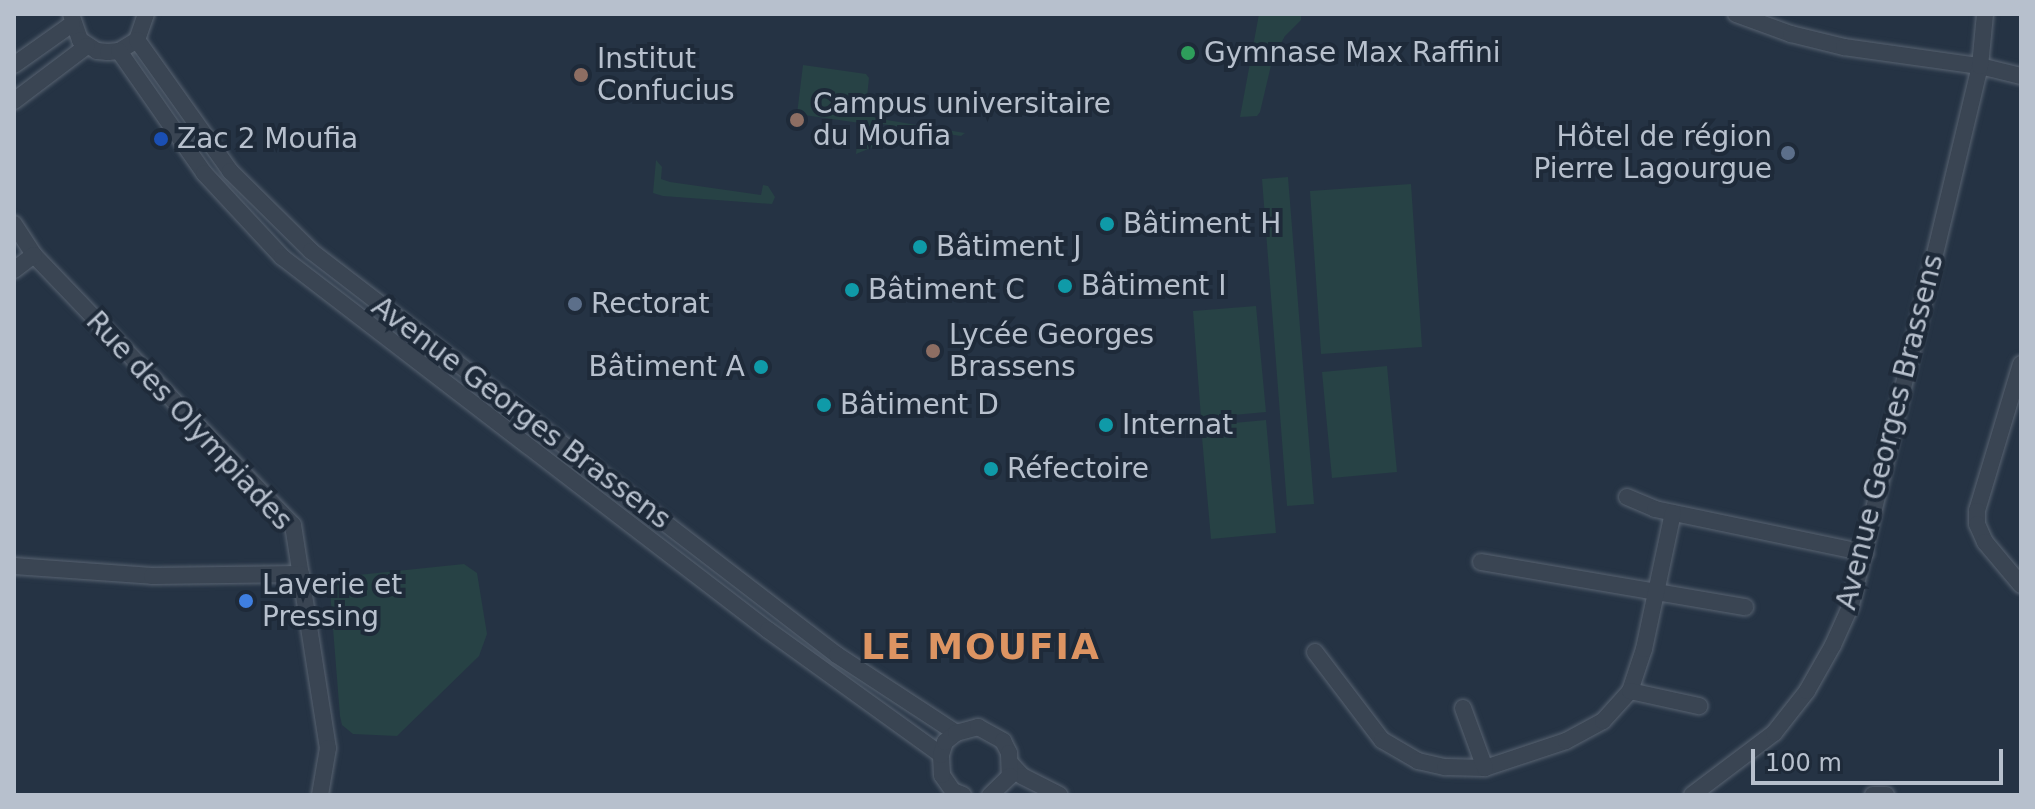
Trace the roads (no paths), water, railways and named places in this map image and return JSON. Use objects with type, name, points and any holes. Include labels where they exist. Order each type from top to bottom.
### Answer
[{"type":"street","points":[[14,65],[71,19],[87,46],[108,52],[119,51],[137,40],[146,14]]},
{"type":"street","points":[[1736,14],[1791,34],[1844,47],[1980,66],[2021,76]]},
{"type":"street","name":"Avenue Georges Brassens","points":[[1692,795],[1774,733],[1807,691],[1851,605],[1980,66],[1985,14]]},
{"type":"street","name":"Avenue Georges Brassens","points":[[137,40],[230,171],[311,251],[837,655],[956,733]]},
{"type":"street","points":[[14,101],[87,46]]},
{"type":"street","name":"Avenue Georges Brassens","points":[[119,51],[204,173],[282,257],[768,630],[941,755]]},
{"type":"street","name":"Rue des Olympiades","points":[[14,224],[34,255],[293,525],[328,748],[320,795]]},
{"type":"street","points":[[14,270],[34,255]]},
{"type":"street","points":[[2021,364],[1977,524],[1985,542],[2021,585]]},
{"type":"street","points":[[1627,497],[1673,513],[1865,553]]},
{"type":"street","points":[[1315,652],[1382,740],[1418,761],[1445,767],[1485,768],[1578,735],[1603,721],[1630,691],[1644,649],[1673,513]]},
{"type":"street","points":[[1481,562],[1745,607]]},
{"type":"street","points":[[14,566],[152,576],[301,574]]},
{"type":"street","points":[[1630,691],[1699,706]]},
{"type":"street","points":[[1463,708],[1485,768]]},
{"type":"street","points":[[939,795],[941,755],[945,742],[956,733],[978,727],[1003,741],[1011,764],[1022,776],[1060,795]]},
{"type":"street","points":[[990,795],[1010,776],[1011,764]]},
{"type":"street","points":[[942,775],[953,791],[963,795]]},
{"type":"street","points":[[1873,795],[1886,795]]},
{"type":"place","name":"Gymnase Max Raffini","points":[[1188,53]]},
{"type":"place","name":"Institut Confucius","points":[[581,75]]},
{"type":"place","name":"Campus universitaire du Moufia","points":[[797,120]]},
{"type":"place","name":"Zac 2 Moufia","points":[[161,139]]},
{"type":"place","name":"Hôtel de région Pierre Lagourgue","points":[[1788,153]]},
{"type":"place","name":"Bâtiment H","points":[[1107,224]]},
{"type":"place","name":"Bâtiment J","points":[[920,247]]},
{"type":"place","name":"Bâtiment I","points":[[1065,286]]},
{"type":"place","name":"Bâtiment C","points":[[852,290]]},
{"type":"place","name":"Rectorat","points":[[575,304]]},
{"type":"place","name":"Lycée Georges Brassens","points":[[933,351]]},
{"type":"place","name":"Bâtiment A","points":[[761,367]]},
{"type":"place","name":"Bâtiment D","points":[[824,405]]},
{"type":"place","name":"Internat","points":[[1106,425]]},
{"type":"place","name":"Réfectoire","points":[[991,469]]},
{"type":"place","name":"Laverie et Pressing","points":[[246,601]]},
{"type":"district","name":"LE MOUFIA","points":[[981,647]]}]
